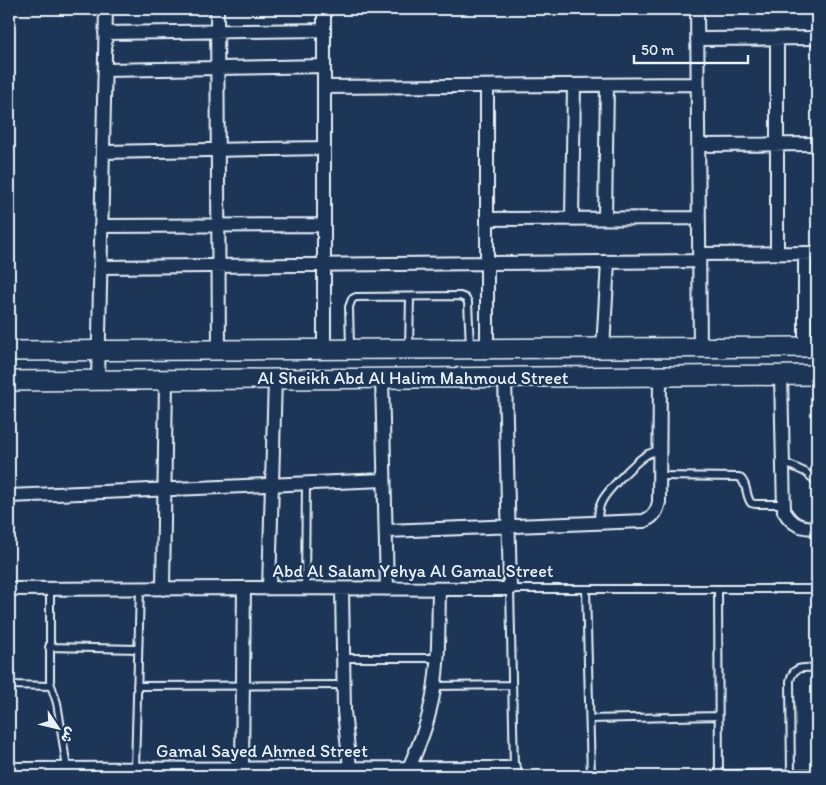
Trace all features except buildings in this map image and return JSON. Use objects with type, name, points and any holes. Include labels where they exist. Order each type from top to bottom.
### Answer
[{"type":"street","points":[[98,380],[106,9]]},
{"type":"street","points":[[217,9],[219,350]]},
{"type":"street","points":[[324,9],[324,349]]},
{"type":"street","points":[[697,9],[700,348]]},
{"type":"street","points":[[105,33],[324,30]]},
{"type":"street","points":[[776,38],[777,253]]},
{"type":"street","points":[[697,39],[817,38]]},
{"type":"street","points":[[104,70],[324,66]]},
{"type":"street","points":[[324,87],[697,84]]},
{"type":"street","points":[[572,218],[574,85]]},
{"type":"street","points":[[605,218],[607,85]]},
{"type":"street","points":[[479,349],[487,263],[487,86]]},
{"type":"street","points":[[698,145],[817,144]]},
{"type":"street","points":[[103,152],[324,148]]},
{"type":"street","points":[[487,219],[698,218]]},
{"type":"street","points":[[102,226],[324,225]]},
{"type":"street","points":[[101,267],[608,262],[777,253],[811,253],[811,347]]},
{"type":"street","points":[[602,377],[608,262]]},
{"type":"street","name":"Al Sheikh Abd Al Halim Mahmoud Street","points":[[9,351],[811,347]]},
{"type":"street","name":"Al Sheikh Abd Al Halim Mahmoud Street","points":[[9,381],[817,375]]},
{"type":"street","points":[[781,376],[784,511],[794,523],[817,528]]},
{"type":"street","points":[[386,531],[644,521],[650,518],[658,509],[659,502],[660,377]]},
{"type":"street","points":[[382,378],[387,589]]},
{"type":"street","points":[[505,378],[510,589]]},
{"type":"street","points":[[268,588],[275,379]]},
{"type":"street","points":[[163,589],[166,380]]},
{"type":"street","points":[[9,496],[384,480]]},
{"type":"street","points":[[242,768],[244,588]]},
{"type":"street","name":"Abd Al Salam Yehya Al Gamal Street","points":[[9,589],[510,589]]},
{"type":"street","points":[[342,589],[344,711],[350,768]]},
{"type":"street","points":[[409,768],[421,741],[435,686],[439,589]]},
{"type":"street","name":"Gamal Sayed Ahmed Street","points":[[9,769],[409,768],[514,772]]},
{"type":"lane","points":[[350,349],[349,307],[352,299],[460,296],[468,302],[479,349]]},
{"type":"lane","points":[[409,349],[410,297]]},
{"type":"lane","points":[[598,523],[598,512],[601,503],[610,488],[644,457],[660,450]]},
{"type":"lane","points":[[783,462],[805,472],[817,482]]},
{"type":"lane","points":[[659,476],[736,476],[744,481],[748,499],[751,503],[784,504]]},
{"type":"lane","points":[[305,589],[306,483]]},
{"type":"lane","points":[[50,589],[49,672],[58,709],[67,769]]},
{"type":"lane","points":[[135,768],[140,589]]},
{"type":"lane","points":[[510,589],[514,772]]},
{"type":"lane","name":"Abd Al Salam Yehya Al Gamal Street","points":[[510,589],[817,589]]},
{"type":"lane","points":[[586,589],[591,776]]},
{"type":"lane","points":[[718,589],[719,775],[817,773]]},
{"type":"lane","points":[[49,647],[138,649]]},
{"type":"lane","points":[[344,658],[437,658]]},
{"type":"lane","points":[[791,775],[791,676],[800,668],[817,668]]},
{"type":"lane","points":[[9,685],[51,686]]},
{"type":"lane","points":[[138,686],[344,685]]},
{"type":"lane","points":[[435,686],[512,685]]},
{"type":"lane","points":[[590,719],[718,716]]}]
